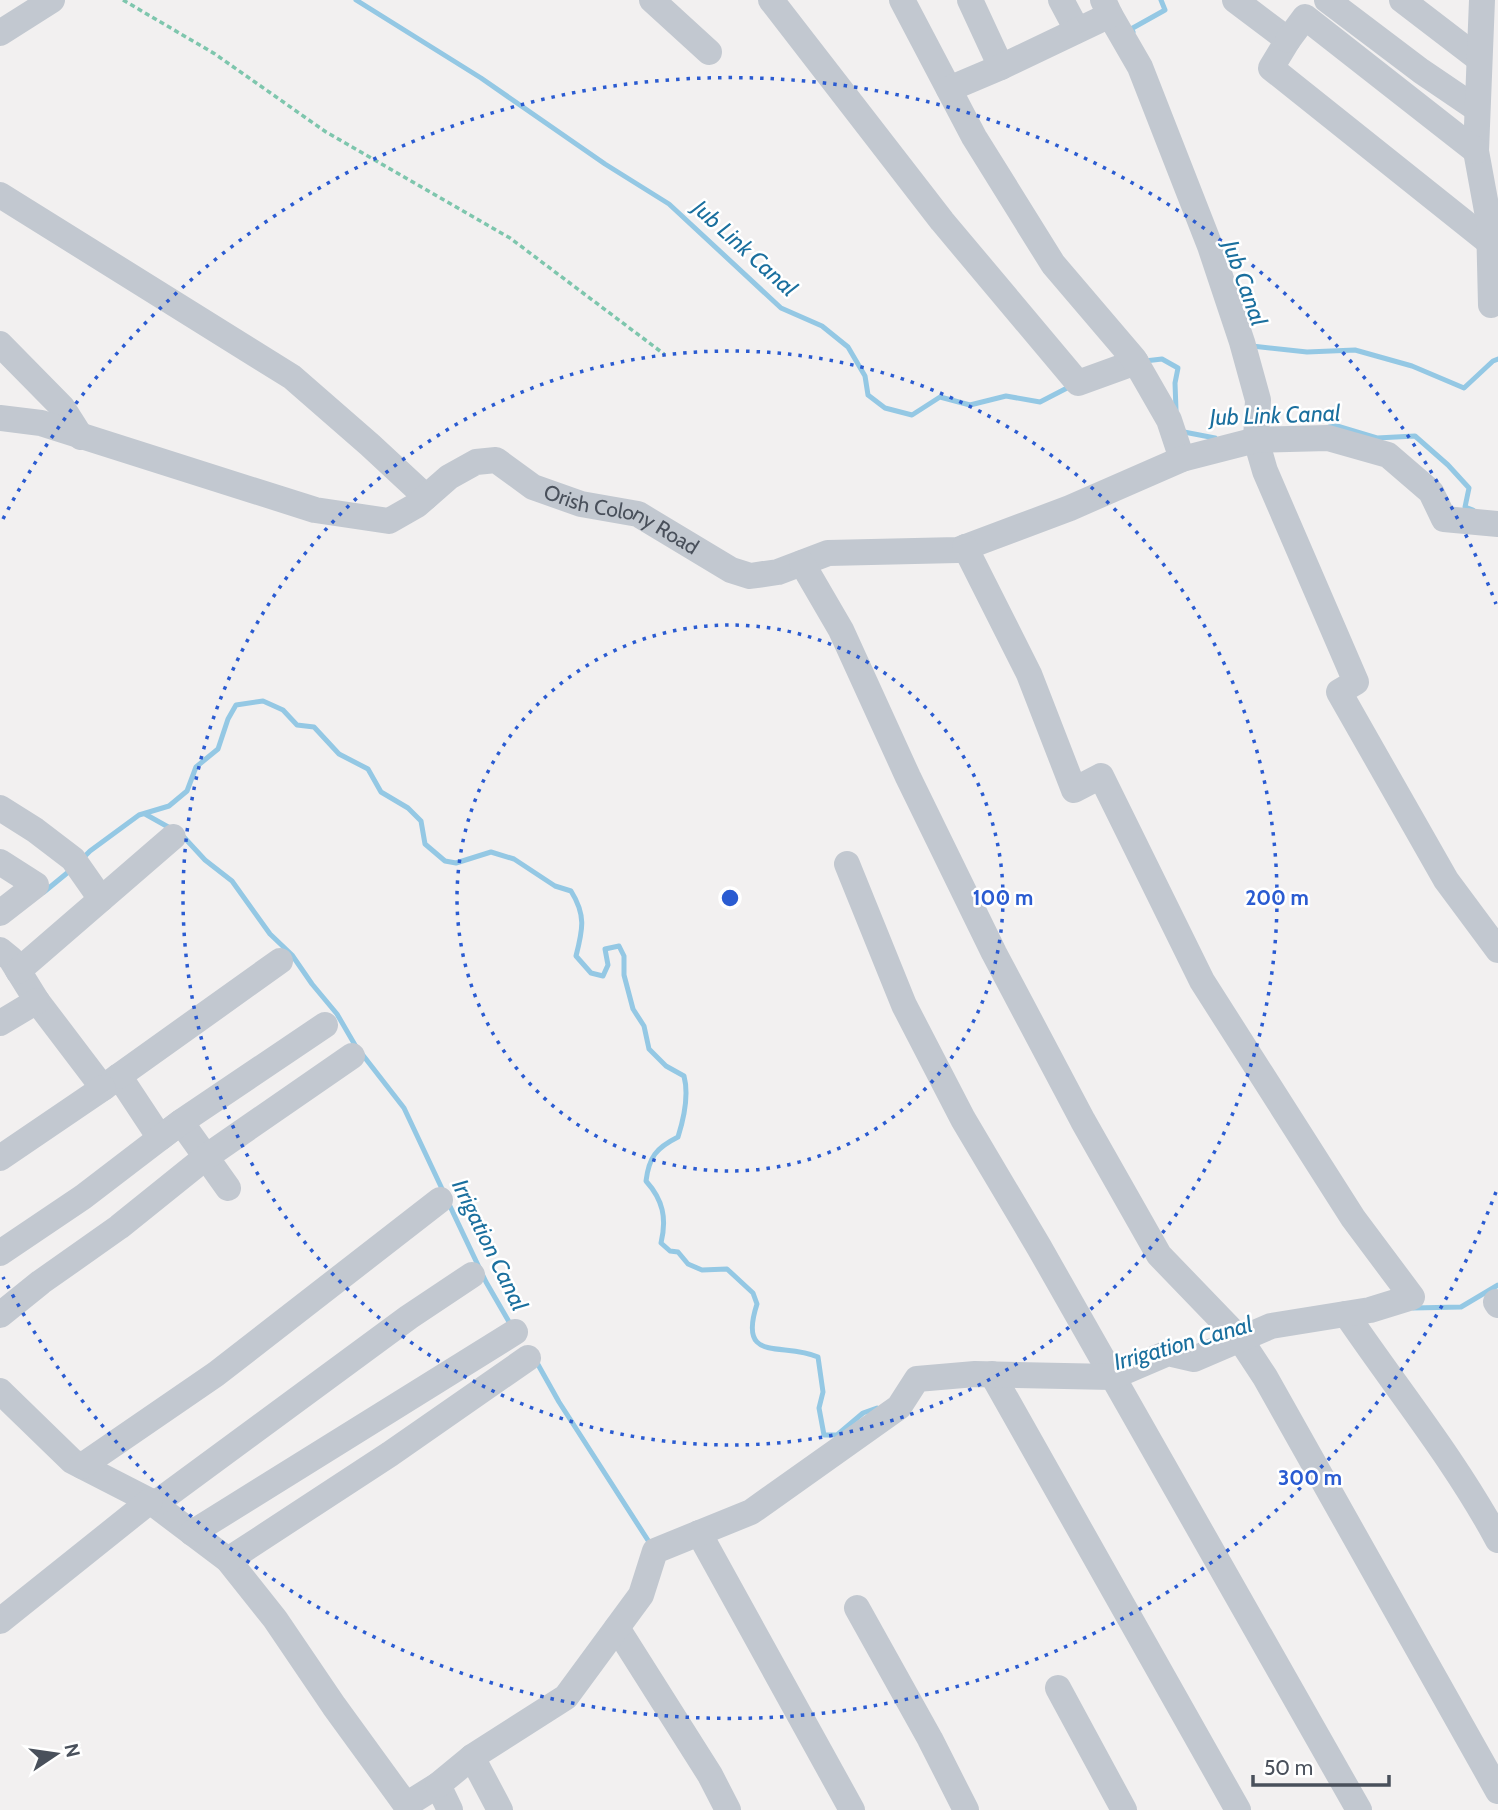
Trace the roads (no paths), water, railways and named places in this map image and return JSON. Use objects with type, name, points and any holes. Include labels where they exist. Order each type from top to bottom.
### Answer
[{"type":"street","points":[[0,33],[52,0]]},
{"type":"street","points":[[652,0],[709,52]]},
{"type":"street","points":[[771,0],[942,221],[1078,383],[1136,362]]},
{"type":"street","points":[[902,0],[974,137],[1053,264],[1136,362],[1169,420],[1182,459]]},
{"type":"street","points":[[970,0],[1002,68]]},
{"type":"street","points":[[1061,0],[1077,30]]},
{"type":"street","points":[[1235,0],[1288,40]]},
{"type":"street","points":[[1327,0],[1421,71],[1484,111]]},
{"type":"street","points":[[1402,0],[1479,60]]},
{"type":"street","points":[[1482,0],[1479,60],[1484,111],[1476,151],[1489,222],[1490,305]]},
{"type":"street","points":[[949,89],[1002,68],[1077,30],[1106,7],[1140,67],[1214,258],[1258,400],[1256,440],[1265,471],[1356,681],[1339,692],[1446,880],[1498,950]]},
{"type":"street","points":[[1476,151],[1305,17],[1271,68],[1489,242]]},
{"type":"street","points":[[0,195],[292,377],[426,497]]},
{"type":"street","points":[[0,344],[62,407],[81,437]]},
{"type":"street","name":"Orish Colony Road","points":[[0,418],[41,423],[315,510],[389,521],[417,505],[449,477],[476,462],[496,460],[533,487],[581,504],[638,514],[731,570],[750,576],[778,572],[828,553],[957,550],[1070,508],[1182,459],[1256,440],[1328,438],[1388,455],[1431,492],[1444,519],[1498,524]]},
{"type":"street","points":[[0,1391],[72,1461],[152,1503],[228,1560],[275,1619],[334,1706],[407,1805],[438,1785],[472,1757],[566,1697],[641,1595],[655,1551],[751,1512],[900,1407],[917,1379],[992,1374],[1112,1377],[1168,1353],[1194,1359],[1272,1326],[1370,1310],[1412,1297],[1353,1218],[1202,981],[1101,776],[1074,790],[1029,674],[965,547]]},
{"type":"street","points":[[802,563],[841,631],[908,777],[976,915],[1083,1121],[1159,1255],[1240,1339],[1285,1412],[1498,1791]]},
{"type":"street","points":[[0,808],[35,830],[72,859],[101,899]]},
{"type":"street","points":[[18,971],[173,836]]},
{"type":"street","points":[[0,862],[36,885],[0,913]]},
{"type":"street","points":[[847,864],[904,1005],[963,1119],[1039,1247],[1359,1810]]},
{"type":"street","points":[[0,950],[10,959],[37,1001],[160,1138],[325,1025]]},
{"type":"street","points":[[0,1158],[280,961]]},
{"type":"street","points":[[0,1023],[37,1001]]},
{"type":"street","points":[[0,1315],[41,1282],[119,1227],[206,1157],[352,1056]]},
{"type":"street","points":[[181,1122],[228,1188]]},
{"type":"street","points":[[0,1253],[83,1197],[181,1122]]},
{"type":"street","points":[[82,1466],[216,1374],[440,1200]]},
{"type":"street","points":[[0,1621],[152,1503],[397,1325],[472,1275]]},
{"type":"street","points":[[1346,1314],[1435,1437],[1498,1540]]},
{"type":"street","points":[[192,1533],[515,1332]]},
{"type":"street","points":[[228,1560],[390,1454],[528,1358]]},
{"type":"street","points":[[992,1374],[1238,1810]]},
{"type":"street","points":[[699,1533],[852,1810]]},
{"type":"street","points":[[857,1608],[966,1810]]},
{"type":"street","points":[[617,1628],[710,1775],[728,1810]]},
{"type":"street","points":[[1058,1689],[1124,1810]]},
{"type":"street","points":[[472,1757],[500,1810]]},
{"type":"street","points":[[438,1785],[450,1810]]},
{"type":"waterway","name":"Jub Link Canal","points":[[356,0],[481,78],[605,164],[669,204],[781,308],[822,326],[848,347],[865,376],[868,395],[885,408],[912,415],[940,397],[970,405],[1006,396],[1040,402],[1069,387]]},
{"type":"waterway","name":"Jub Canal","points":[[1133,32],[1131,29],[1165,10],[1161,0]]},
{"type":"waterway","name":"Jub Canal","points":[[1252,346],[1307,352],[1355,350],[1412,366],[1464,388],[1498,359]]},
{"type":"waterway","name":"Jub Link Canal","points":[[1145,361],[1162,359],[1178,368],[1175,383],[1176,410]]},
{"type":"waterway","name":"Jub Link Canal","points":[[1329,427],[1337,426],[1377,438],[1415,436],[1469,488],[1465,507],[1473,510]]},
{"type":"waterway","name":"Jub Link Canal","points":[[1184,432],[1215,438]]},
{"type":"waterway","name":"Irrigation Canal","points":[[81,860],[139,815],[169,806],[187,791],[196,767],[218,749],[228,719],[236,705],[263,701],[283,710],[297,725],[314,727],[339,754],[368,769],[381,792],[408,808],[421,821],[425,844],[445,861],[456,863],[491,852],[514,859],[555,886],[571,891],[579,907],[582,922],[576,956],[591,973],[603,976],[608,965],[605,949],[619,946],[624,956],[624,975],[633,1009],[644,1026],[649,1049],[666,1066],[684,1076],[685,1106],[678,1137],[655,1154],[646,1181],[660,1202],[662,1210],[664,1225],[661,1243],[670,1251],[678,1252],[688,1264],[702,1270],[727,1269],[753,1293],[757,1304],[752,1323],[753,1336],[759,1343],[818,1357],[823,1392],[819,1408],[824,1435],[837,1435],[863,1413],[877,1408]]},
{"type":"waterway","name":"Irrigation Canal","points":[[145,814],[170,828]]},
{"type":"waterway","name":"Irrigation Canal","points":[[181,834],[205,860],[232,881],[270,934],[292,955],[337,1014],[355,1045],[404,1108],[444,1193]]},
{"type":"waterway","name":"Irrigation Canal","points":[[44,892],[72,869]]},
{"type":"waterway","name":"Irrigation Canal","points":[[448,1202],[486,1282],[512,1327]]},
{"type":"waterway","name":"Irrigation Canal","points":[[1413,1308],[1461,1307],[1498,1285]]},
{"type":"waterway","name":"Irrigation Canal","points":[[536,1361],[559,1402],[651,1545]]}]
